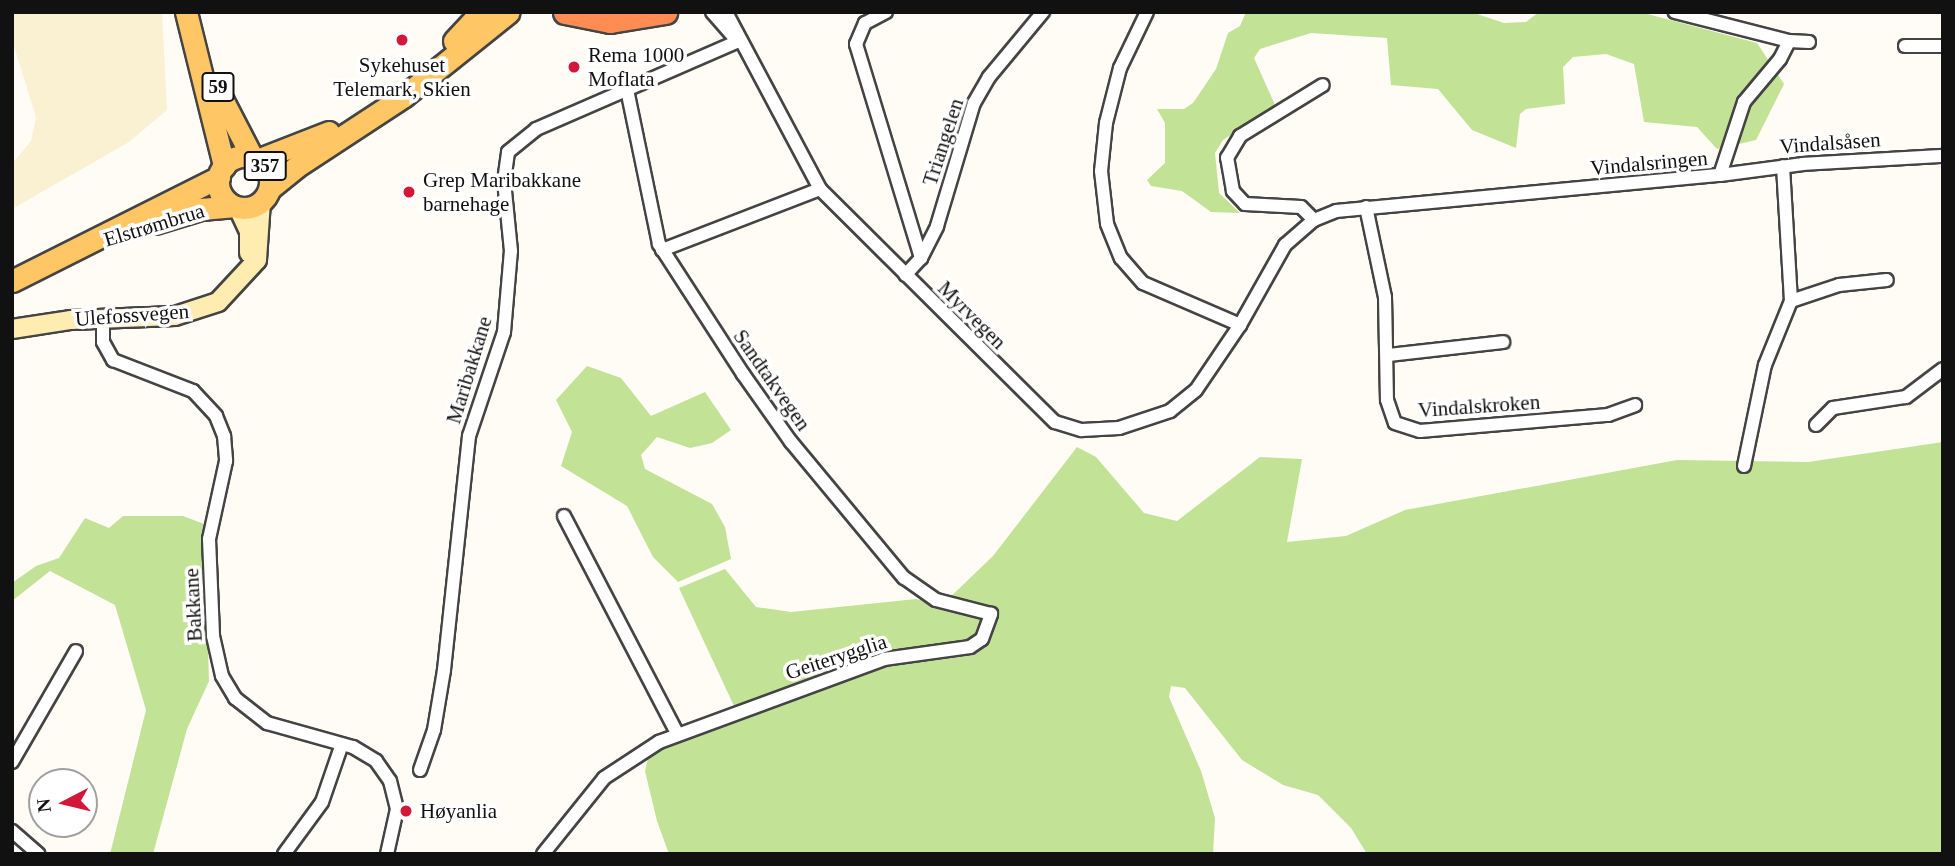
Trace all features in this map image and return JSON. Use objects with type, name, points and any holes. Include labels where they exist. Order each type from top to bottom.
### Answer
[{"type":"highway","points":[[565,12],[610,22],[665,12]]},
{"type":"main road","name":"59","points":[[186,12],[221,171]]},
{"type":"main road","name":"59","points":[[194,12],[227,114],[255,159]]},
{"type":"main road","name":"357","points":[[481,12],[456,39],[373,106],[302,146],[255,159],[233,159],[221,171],[221,194],[235,207],[265,196],[404,96],[509,12]]},
{"type":"main road","name":"357","points":[[255,159],[269,175],[265,196]]},
{"type":"main road","name":"Elstrømbrua","points":[[12,281],[221,171]]},
{"type":"main road","name":"Elstrømbrua","points":[[76,248],[201,209],[235,207]]},
{"type":"street","name":"Myrvegen","points":[[712,12],[738,41]]},
{"type":"street","name":"Myrvegen","points":[[726,12],[738,41],[821,189],[1046,416],[1082,430],[1134,425],[1184,401],[1209,374],[1240,325]]},
{"type":"street","name":"Triangelen","points":[[886,12],[865,23],[857,52],[921,258]]},
{"type":"street","name":"Triangelen","points":[[905,275],[921,258],[937,226],[974,103],[989,77],[1043,12]]},
{"type":"street","points":[[1147,12],[1120,68],[1106,123],[1101,171],[1107,224],[1121,258],[1143,284],[1240,325]]},
{"type":"street","points":[[1675,12],[1788,41],[1809,42]]},
{"type":"street","name":"Maribakkane","points":[[420,770],[434,730],[444,670],[469,436],[496,360],[507,313],[511,250],[505,160],[513,145],[527,134],[738,41]]},
{"type":"street","name":"Vindalsringen","points":[[1240,325],[1280,252],[1314,220],[1366,206],[1720,175],[1744,102],[1780,59],[1788,41]]},
{"type":"street","points":[[1905,46],[1943,46]]},
{"type":"street","points":[[1314,220],[1301,207],[1245,204],[1233,191],[1227,158],[1240,136],[1323,85]]},
{"type":"street","name":"Sandtakvegen","points":[[627,90],[662,250],[791,442],[892,567],[936,600],[991,614]]},
{"type":"street","name":"Vindalsåsen","points":[[1720,175],[1783,166],[1943,156]]},
{"type":"street","points":[[1744,466],[1765,365],[1791,301],[1783,166]]},
{"type":"street","points":[[662,250],[821,189]]},
{"type":"street","name":"Ulefossvegen","points":[[12,328],[190,313],[218,302],[242,280],[260,247],[265,196]]},
{"type":"street","name":"Vindalskroken","points":[[1366,206],[1385,297],[1389,413],[1395,423],[1412,431],[1596,416],[1635,405]]},
{"type":"street","points":[[235,207],[250,247],[242,280]]},
{"type":"street","points":[[1791,301],[1839,285],[1887,280]]},
{"type":"street","name":"Bakkane","points":[[103,319],[103,342],[113,360],[183,385],[202,398],[220,426],[226,461],[211,522],[209,557],[215,651],[228,687],[244,707],[267,723],[342,744],[369,755],[390,781],[397,818],[387,854]]},
{"type":"street","points":[[1388,355],[1503,342]]},
{"type":"street","points":[[1816,425],[1833,408],[1906,397],[1943,369]]},
{"type":"street","points":[[564,516],[677,733]]},
{"type":"street","name":"Geiterygglia","points":[[542,854],[604,778],[677,733],[884,659],[970,647],[982,639],[991,614]]},
{"type":"street","points":[[12,762],[76,651]]},
{"type":"street","points":[[284,854],[321,802],[342,744]]},
{"type":"street","points":[[12,831],[38,854]]},
{"type":"shaded area","points":[[12,12],[162,12],[167,110],[129,142],[12,209],[12,164],[31,141],[36,117],[12,40]]},
{"type":"green space","points":[[1246,12],[1471,12],[1504,23],[1526,22],[1539,12],[1640,12],[1757,43],[1784,84],[1756,140],[1717,149],[1697,127],[1644,122],[1634,64],[1606,54],[1573,57],[1563,67],[1565,104],[1526,109],[1520,114],[1516,148],[1472,130],[1438,89],[1391,85],[1387,38],[1311,33],[1260,49],[1254,58],[1275,105],[1223,140],[1215,153],[1219,193],[1240,213],[1211,212],[1182,191],[1151,186],[1147,180],[1165,163],[1165,123],[1157,109],[1184,109],[1193,103],[1216,69],[1228,33],[1240,26]]},
{"type":"green space","points":[[587,366],[621,378],[651,416],[705,392],[731,430],[712,443],[690,448],[657,437],[641,455],[645,469],[712,504],[725,527],[731,559],[678,582],[653,557],[627,506],[561,466],[572,432],[556,400]]},
{"type":"green space","points":[[1943,442],[1943,854],[1367,854],[1351,828],[1318,795],[1283,785],[1242,760],[1185,688],[1171,686],[1169,697],[1201,771],[1215,818],[1213,854],[669,854],[657,821],[645,771],[648,759],[658,750],[724,726],[734,706],[679,588],[725,569],[756,607],[791,612],[916,599],[942,605],[993,556],[1077,447],[1096,457],[1144,513],[1177,521],[1260,457],[1302,459],[1287,542],[1346,536],[1405,510],[1677,460],[1808,462]]},
{"type":"green space","points":[[123,516],[183,516],[204,524],[209,681],[187,729],[153,854],[110,854],[146,710],[115,605],[50,571],[12,601],[12,583],[36,566],[59,558],[85,518],[109,528]]},
{"type":"place","name":"Sykehuset Telemark, Skien","points":[[402,40]]},
{"type":"place","name":"Rema 1000 Moflata","points":[[574,67]]},
{"type":"place","name":"Grep Maribakkane barnehage","points":[[409,192]]},
{"type":"place","name":"Høyanlia","points":[[406,811]]}]
